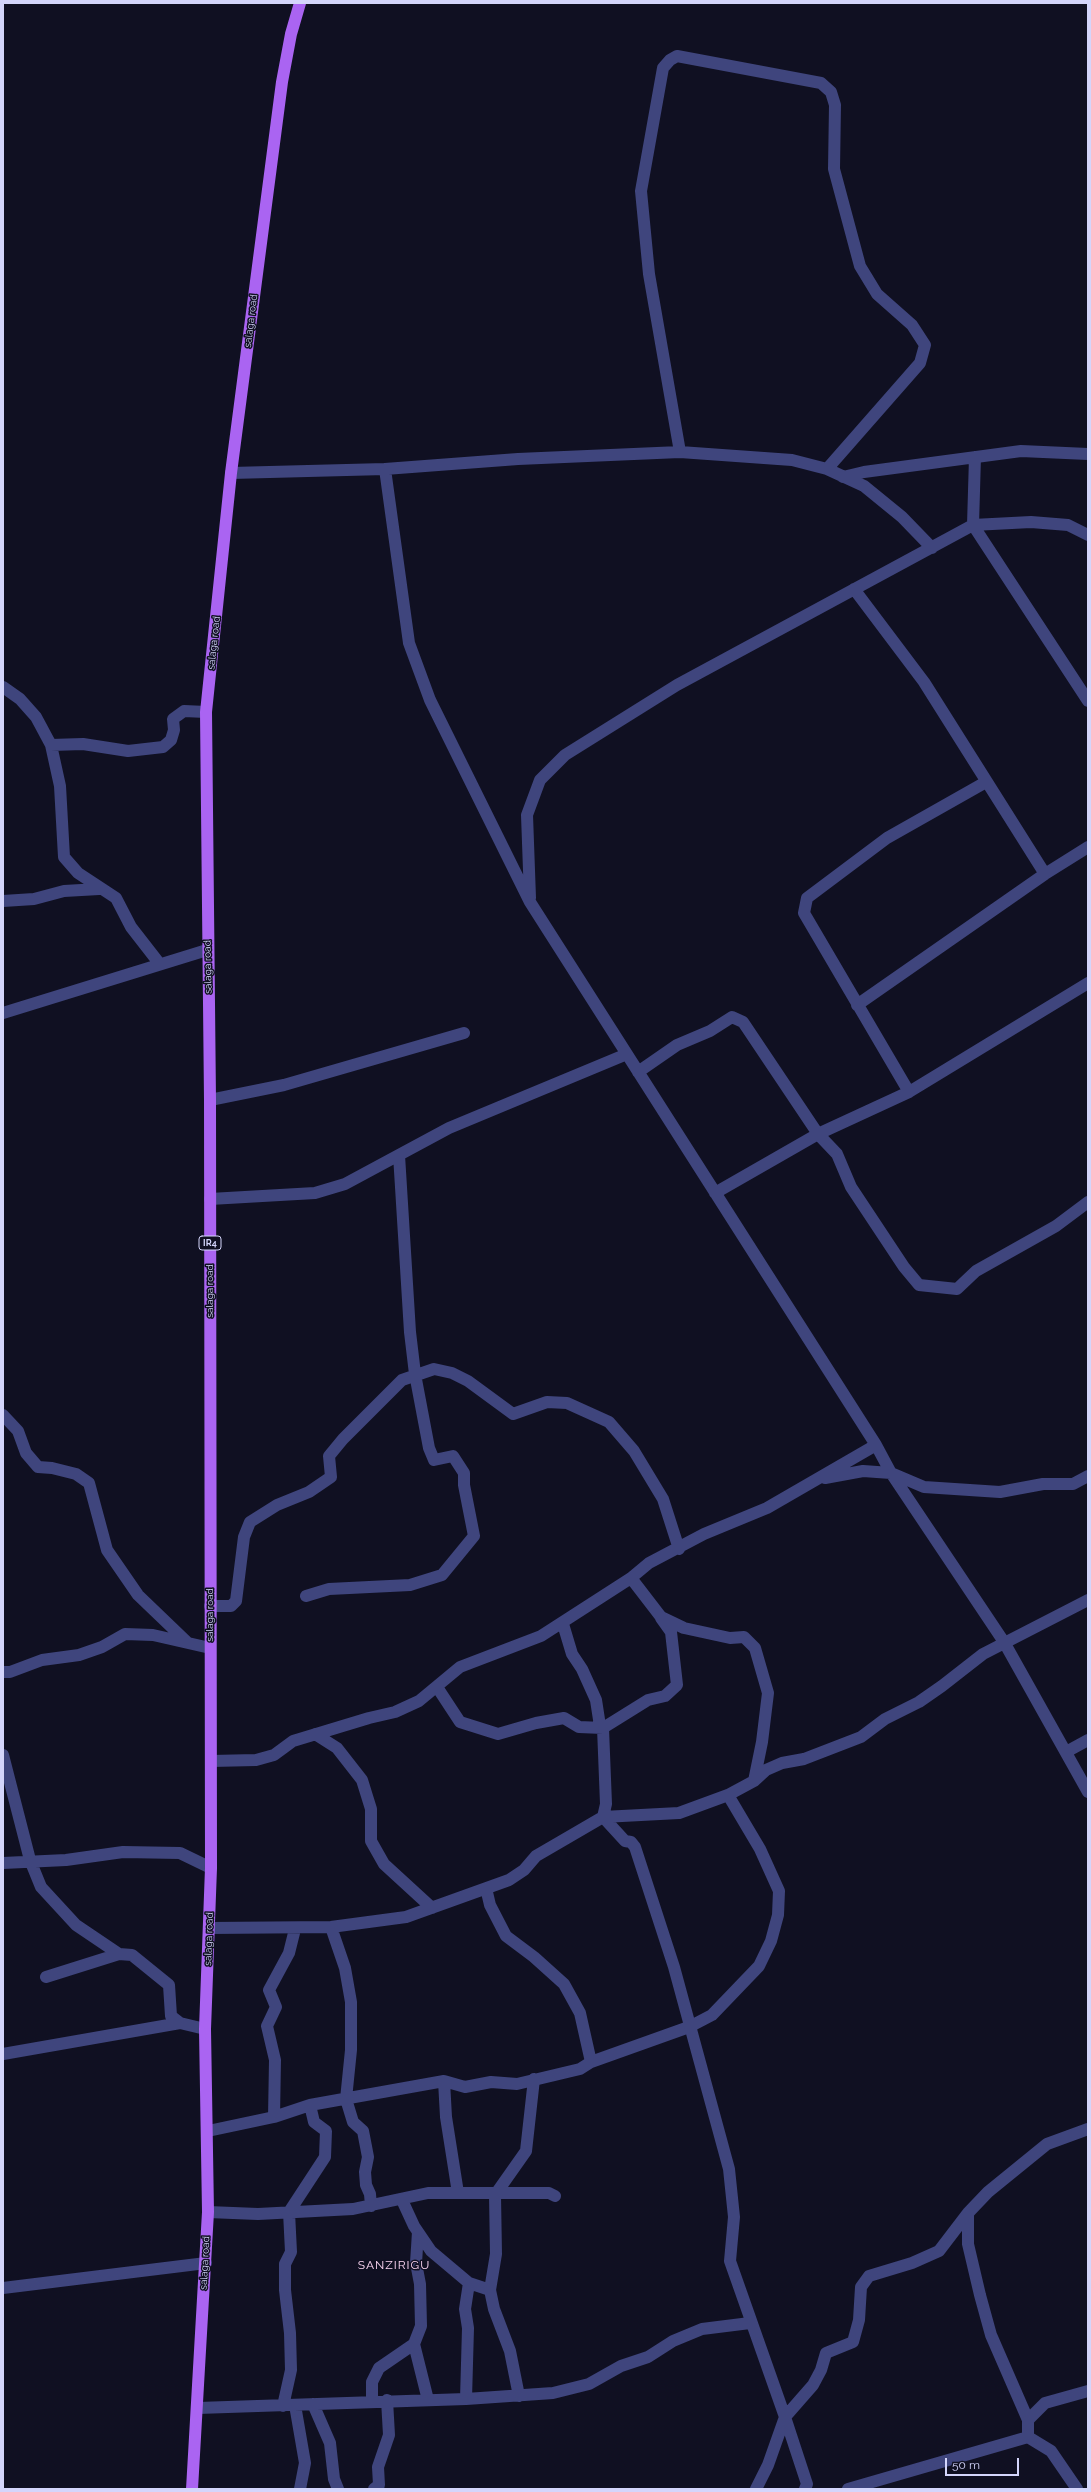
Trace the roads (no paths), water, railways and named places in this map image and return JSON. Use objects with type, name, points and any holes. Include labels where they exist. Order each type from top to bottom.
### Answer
[{"type":"main road","name":"salaga road","points":[[192,2489],[198,2408],[208,2212],[208,2131],[205,2029],[211,1868],[210,1100],[207,950],[206,712],[231,472],[282,82],[291,34],[300,3]]},
{"type":"street","points":[[680,452],[649,274],[642,191],[663,68],[670,60],[677,56],[821,84],[831,92],[835,105],[834,169],[860,266],[877,294],[912,325],[925,345],[920,363],[827,469]]},
{"type":"street","points":[[843,476],[1021,451],[1088,454]]},
{"type":"street","points":[[231,472],[385,469],[518,459],[680,452],[792,460],[827,469],[864,486],[902,517],[932,548]]},
{"type":"street","points":[[975,457],[973,525],[1088,701]]},
{"type":"street","points":[[385,469],[409,643],[430,700],[530,902],[876,1445],[891,1473],[1004,1642],[1088,1792]]},
{"type":"street","points":[[530,902],[527,815],[540,780],[565,755],[678,685],[973,525],[1031,522],[1068,525],[1088,536]]},
{"type":"street","points":[[854,589],[924,682],[1045,874]]},
{"type":"street","points":[[3,687],[20,699],[36,717],[51,745],[60,786],[64,857],[78,873],[99,889],[116,898],[131,927],[159,963]]},
{"type":"street","points":[[51,745],[83,744],[128,750],[163,747],[171,740],[174,730],[172,719],[184,711],[206,712]]},
{"type":"street","points":[[909,1092],[804,913],[808,898],[887,838],[986,782]]},
{"type":"street","points":[[857,1005],[1045,874],[1088,847]]},
{"type":"street","points":[[3,901],[34,899],[64,891],[99,889]]},
{"type":"street","points":[[3,1013],[159,963],[207,950]]},
{"type":"street","points":[[715,1193],[818,1134],[909,1092],[1088,983]]},
{"type":"street","points":[[638,1072],[677,1045],[710,1031],[732,1017],[743,1022],[818,1134],[837,1154],[851,1188],[904,1267],[919,1285],[957,1289],[976,1271],[1056,1226],[1088,1202]]},
{"type":"street","points":[[210,1100],[284,1085],[464,1033]]},
{"type":"street","points":[[210,1199],[315,1192],[345,1184],[449,1128],[626,1054]]},
{"type":"street","points":[[306,1596],[329,1589],[410,1585],[442,1574],[474,1536],[464,1485],[464,1473],[453,1456],[434,1460],[429,1448],[415,1374],[406,1286],[399,1154]]},
{"type":"street","points":[[210,1606],[231,1606],[236,1601],[244,1537],[250,1522],[277,1504],[309,1492],[331,1477],[330,1456],[391,1389],[415,1374],[434,1369],[452,1373],[468,1381],[513,1414],[547,1402],[567,1403],[609,1422],[634,1451],[663,1499],[679,1549]]},
{"type":"street","points":[[3,1415],[18,1431],[26,1453],[38,1467],[52,1468],[76,1474],[89,1483],[107,1550],[138,1596],[188,1643]]},
{"type":"street","points":[[211,1761],[256,1760],[274,1755],[293,1741],[395,1712],[419,1701],[460,1667],[509,1650],[563,1624],[584,1607],[631,1578],[648,1563],[679,1549],[704,1534],[767,1508],[876,1445]]},
{"type":"street","points":[[818,1479],[863,1471],[891,1473],[924,1487],[1000,1492],[1043,1484],[1072,1484],[1088,1476]]},
{"type":"street","points":[[437,1687],[460,1722],[498,1734],[536,1723],[564,1718],[579,1727],[601,1727],[648,1700],[665,1696],[677,1686],[672,1632],[631,1578]]},
{"type":"street","points":[[209,1928],[295,1929],[331,1927],[406,1917],[509,1880],[524,1870],[536,1856],[603,1817],[679,1813],[728,1794],[754,1781],[766,1770],[782,1763],[818,1754],[861,1737],[885,1719],[919,1702],[983,1654],[1088,1600]]},
{"type":"street","points":[[661,1617],[684,1628],[730,1638],[744,1637],[755,1648],[768,1694],[762,1742],[754,1781]]},
{"type":"street","points":[[563,1624],[572,1654],[582,1669],[596,1700],[601,1727],[606,1804],[603,1817]]},
{"type":"street","points":[[3,1672],[10,1672],[42,1660],[79,1655],[102,1647],[125,1634],[153,1635],[210,1648]]},
{"type":"street","points":[[315,1734],[337,1748],[362,1780],[371,1809],[371,1841],[384,1864],[432,1908]]},
{"type":"street","points":[[1066,1752],[1088,1740]]},
{"type":"street","points":[[3,1755],[30,1860],[41,1887],[76,1925],[119,1954]]},
{"type":"street","points":[[208,2131],[274,2117],[310,2105],[444,2081],[465,2087],[491,2082],[517,2084],[580,2068],[591,2062],[690,2027],[712,2015],[759,1966],[771,1941],[778,1915],[780,1891],[748,1826],[728,1794]]},
{"type":"street","points":[[603,1817],[625,1841],[631,1842],[635,1847],[674,1967],[729,2169],[734,2217],[730,2261],[750,2323],[807,2484],[805,2489]]},
{"type":"street","points":[[3,1863],[30,1860],[66,1860],[123,1852],[180,1854],[211,1868]]},
{"type":"street","points":[[486,1888],[490,1905],[506,1936],[534,1957],[564,1984],[580,2013],[591,2062]]},
{"type":"street","points":[[331,1927],[345,1968],[351,2002],[352,2050],[346,2099],[353,2122],[363,2130],[368,2157],[365,2172],[366,2185],[370,2194],[371,2206]]},
{"type":"street","points":[[274,2117],[275,2060],[267,2026],[276,2007],[269,1990],[289,1953],[295,1929]]},
{"type":"street","points":[[46,1977],[119,1954],[132,1954],[169,1985],[171,2016],[180,2023]]},
{"type":"street","points":[[3,2054],[180,2023],[205,2029]]},
{"type":"street","points":[[519,2396],[510,2351],[494,2309],[490,2290],[496,2254],[495,2195],[526,2151],[534,2079]]},
{"type":"street","points":[[444,2081],[446,2117],[458,2193]]},
{"type":"street","points":[[300,2489],[304,2463],[289,2406],[291,2370],[290,2333],[285,2290],[285,2264],[291,2252],[289,2212],[325,2157],[326,2131],[314,2122],[310,2105]]},
{"type":"street","points":[[756,2489],[768,2465],[784,2417],[813,2385],[821,2370],[826,2353],[853,2342],[859,2320],[861,2288],[869,2276],[912,2262],[939,2251],[968,2212],[988,2192],[1047,2144],[1088,2129]]},
{"type":"street","points":[[208,2212],[289,2212],[371,2206],[428,2193],[495,2195],[549,2193],[555,2196]]},
{"type":"street","points":[[402,2200],[418,2232],[431,2251],[469,2282],[490,2290]]},
{"type":"street","points":[[968,2212],[968,2244],[991,2335],[1028,2420],[1028,2437]]},
{"type":"street","points":[[372,2400],[372,2382],[379,2368],[414,2344],[421,2326],[420,2284],[416,2262],[418,2232]]},
{"type":"street","points":[[3,2288],[206,2263]]},
{"type":"street","points":[[466,2399],[468,2328],[465,2309],[469,2282]]},
{"type":"street","points":[[198,2408],[289,2406],[372,2400],[466,2399],[553,2393],[589,2384],[621,2366],[648,2357],[673,2341],[702,2329],[750,2323]]},
{"type":"street","points":[[414,2344],[428,2400]]},
{"type":"street","points":[[1028,2420],[1045,2403],[1088,2390]]},
{"type":"street","points":[[374,2489],[379,2485],[378,2467],[389,2435],[387,2400]]},
{"type":"street","points":[[313,2404],[330,2443],[334,2479],[338,2489]]},
{"type":"street","points":[[848,2489],[1028,2437],[1052,2451],[1077,2489]]},
{"type":"district","name":"SANZIRIGU","points":[[394,2265]]}]
